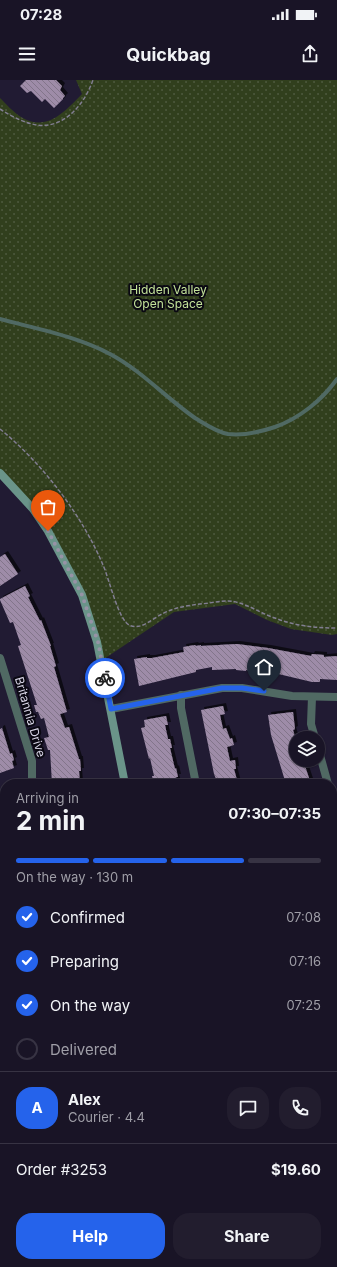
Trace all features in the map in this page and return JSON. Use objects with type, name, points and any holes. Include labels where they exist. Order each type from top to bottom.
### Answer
[{"type":"street","points":[[0,473],[33,509],[48,531],[82,595],[98,642],[124,779]]},
{"type":"street","name":"Britannia Drive","points":[[0,658],[32,761],[32,779]]},
{"type":"street","points":[[111,709],[222,688],[242,688],[292,696],[337,697]]},
{"type":"street","points":[[181,695],[181,708],[195,779]]},
{"type":"street","points":[[312,697],[311,724],[313,731]]},
{"type":"street","points":[[323,767],[327,779]]},
{"type":"lane","points":[[0,319],[82,341],[110,354],[132,367],[187,412],[209,427],[226,434],[243,434],[263,431],[284,424],[304,412],[321,398],[337,379]]},
{"type":"path","points":[[0,109],[18,119],[37,125],[52,124],[65,119],[78,108],[90,90],[93,80]]},
{"type":"path","points":[[0,429],[15,441],[35,461],[56,486],[90,537],[104,565],[119,613],[123,621],[130,626],[142,626],[175,608],[227,601],[240,603],[275,619],[311,628],[337,628]]},
{"type":"green space","name":"Hidden Valley Open Space","points":[[76,80],[337,80],[337,634],[332,635],[291,629],[267,620],[235,604],[174,612],[101,661],[82,595],[48,531],[0,473],[0,98],[21,117],[39,123],[55,118],[82,94]]},
{"type":"building","points":[[26,80],[56,80],[62,86],[60,90],[65,96],[54,108],[45,99],[42,102],[31,91],[27,93],[20,86]]},
{"type":"building","points":[[5,554],[18,574],[0,586],[0,557]]},
{"type":"building","points":[[25,586],[30,596],[28,597],[40,621],[41,620],[51,646],[56,666],[54,667],[67,712],[60,714],[65,728],[69,727],[80,759],[81,771],[79,771],[80,779],[52,779],[50,750],[48,750],[44,738],[49,737],[44,718],[41,719],[38,712],[36,712],[34,705],[37,705],[18,646],[21,645],[13,622],[10,623],[0,599]]},
{"type":"building","points":[[237,644],[311,656],[312,654],[324,655],[324,657],[337,656],[337,680],[320,679],[320,682],[312,682],[270,672],[269,675],[236,669],[212,670],[212,667],[139,686],[134,659],[147,657],[152,658],[184,652],[183,647],[195,645]]},
{"type":"building","points":[[223,706],[225,714],[220,715],[223,729],[226,728],[234,745],[227,747],[230,761],[235,760],[236,769],[234,769],[237,779],[216,779],[201,710]]},
{"type":"building","points":[[293,712],[295,729],[293,731],[289,731],[289,767],[305,767],[309,779],[284,779],[271,735],[268,715]]},
{"type":"building","points":[[166,716],[168,725],[165,725],[168,739],[170,739],[172,748],[170,748],[178,777],[176,777],[177,779],[153,779],[152,776],[154,776],[150,758],[149,759],[141,728],[145,727],[144,720]]},
{"type":"building","points":[[2,728],[10,754],[12,753],[14,768],[0,773],[0,729]]},
{"type":"way so far","points":[[48,531],[82,595],[98,642],[105,678]]},
{"type":"route","points":[[105,678],[111,709],[222,688],[242,688],[264,691]]}]
